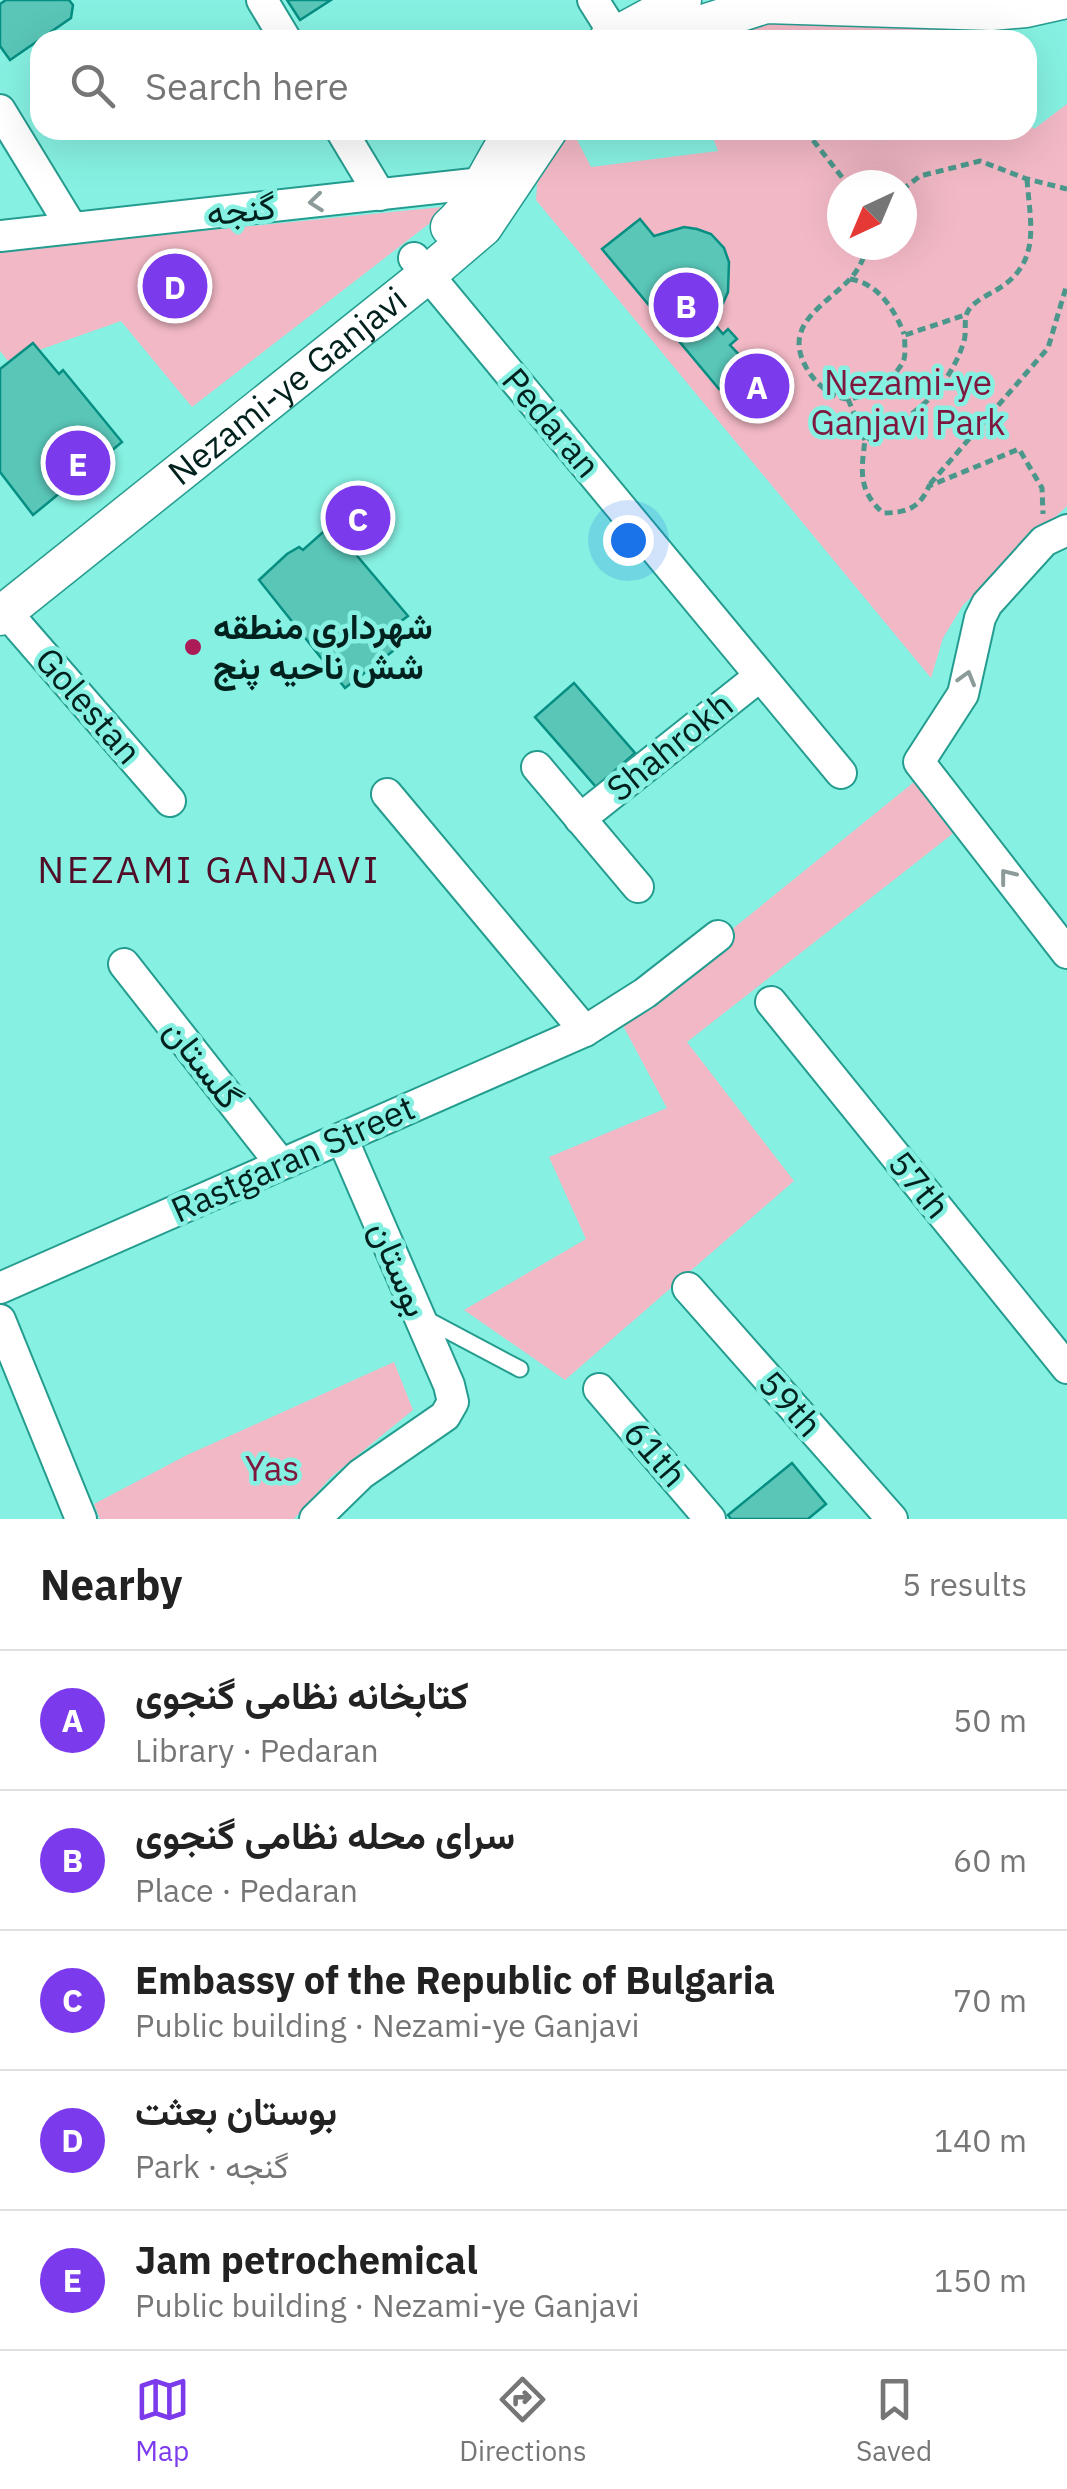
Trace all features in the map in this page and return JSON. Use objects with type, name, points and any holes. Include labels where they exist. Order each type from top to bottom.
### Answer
[{"type":"street","points":[[262,0],[280,30]]},
{"type":"street","points":[[593,0],[610,30]]},
{"type":"street","points":[[628,30],[682,0]]},
{"type":"street","points":[[684,30],[766,4],[991,10],[1062,0]]},
{"type":"street","points":[[0,110],[72,228]]},
{"type":"street","points":[[347,140],[380,194]]},
{"type":"street","name":"Nezami-ye Ganjavi","points":[[496,187],[512,140]]},
{"type":"street","name":"Nezami-ye Ganjavi","points":[[1,604],[421,266],[463,216],[539,140]]},
{"type":"street","name":"گنجه","points":[[0,236],[380,194],[496,187]]},
{"type":"street","name":"Pedaran","points":[[421,266],[842,773]]},
{"type":"street","points":[[1055,536],[987,604],[980,618],[963,694],[919,762],[1067,953]]},
{"type":"street","name":"Golestan","points":[[1,604],[170,801]]},
{"type":"street","name":"Shahrokh","points":[[580,819],[760,676]]},
{"type":"street","name":"Shahrokh","points":[[537,767],[638,887]]},
{"type":"street","points":[[387,794],[585,1031]]},
{"type":"street","name":"Rastgaran Street","points":[[0,1288],[585,1031],[645,993],[718,936]]},
{"type":"street","name":"گلستان","points":[[124,964],[281,1164]]},
{"type":"street","name":"57th","points":[[771,1002],[1067,1368]]},
{"type":"street","name":"بوستان","points":[[315,1519],[345,1486],[445,1416],[452,1402],[342,1138]]},
{"type":"street","name":"59th","points":[[688,1288],[892,1519]]},
{"type":"street","points":[[0,1320],[80,1519]]},
{"type":"street","name":"61th","points":[[599,1389],[710,1519]]},
{"type":"lane","points":[[419,1316],[520,1369]]},
{"type":"path","points":[[813,140],[837,170]]},
{"type":"path","points":[[917,178],[980,161],[1067,189]]},
{"type":"path","points":[[905,335],[965,315],[973,304],[1013,280],[1028,260],[1031,234],[1027,179]]},
{"type":"path","points":[[850,279],[863,281],[884,298],[897,314],[905,335],[904,360],[890,378],[848,399],[826,391],[806,369],[798,346],[804,326],[817,306],[850,279],[860,260]]},
{"type":"path","points":[[848,399],[865,440],[862,470],[867,498],[883,514],[904,513],[923,500],[929,486],[1048,348],[1067,284]]},
{"type":"path","points":[[865,440],[896,427],[926,403],[947,379],[966,338],[965,315]]},
{"type":"path","points":[[929,486],[1019,449],[1042,488],[1055,536]]},
{"type":"green space","points":[[873,13],[996,30],[709,30],[738,18]]},
{"type":"green space","name":"Nezami-ye Ganjavi Park","points":[[1067,104],[1067,506],[963,605],[943,638],[931,678],[536,200],[539,161],[554,140],[577,140],[591,167],[718,151],[714,140],[1037,140],[1037,127]]},
{"type":"green space","points":[[452,206],[192,407],[121,321],[8,361],[0,351],[0,251]]},
{"type":"green space","points":[[919,778],[960,828],[687,1042],[794,1181],[565,1380],[464,1310],[586,1239],[549,1157],[667,1108],[620,1020]]},
{"type":"green space","name":"Yas","points":[[394,1362],[413,1410],[331,1477],[294,1519],[100,1519],[94,1504],[187,1455]]},
{"type":"building","points":[[6,0],[69,0],[73,5],[71,18],[54,30],[30,30],[30,46],[10,60],[0,46],[0,4]]},
{"type":"building","points":[[287,0],[331,0],[300,20]]},
{"type":"building","points":[[640,219],[654,236],[684,227],[697,229],[711,234],[724,248],[729,262],[728,292],[711,320],[723,334],[728,329],[737,339],[730,345],[749,365],[719,389],[602,249]]},
{"type":"building","points":[[33,343],[59,374],[63,370],[122,442],[33,515],[0,472],[0,369]]},
{"type":"building","points":[[331,525],[408,616],[385,633],[398,647],[345,688],[259,580],[287,554],[299,547],[303,550]]},
{"type":"building","points":[[574,683],[635,753],[596,787],[535,717]]},
{"type":"building","points":[[792,1463],[826,1504],[808,1519],[731,1519],[728,1515]]},
{"type":"place","name":"بوستان بعثت","points":[[175,286]]},
{"type":"place","name":"سرای محله نظامی گنجوی","points":[[686,305]]},
{"type":"place","name":"كتابخانه نظامی گنجوی","points":[[757,386]]},
{"type":"place","name":"Jam petrochemical","points":[[78,463]]},
{"type":"place","name":"Embassy of the Republic of Bulgaria","points":[[358,518]]},
{"type":"place","name":"شهرداری منطقه شش ناحیه پنج","points":[[193,647]]},
{"type":"district","name":"NEZAMI GANJAVI","points":[[209,870]]}]
